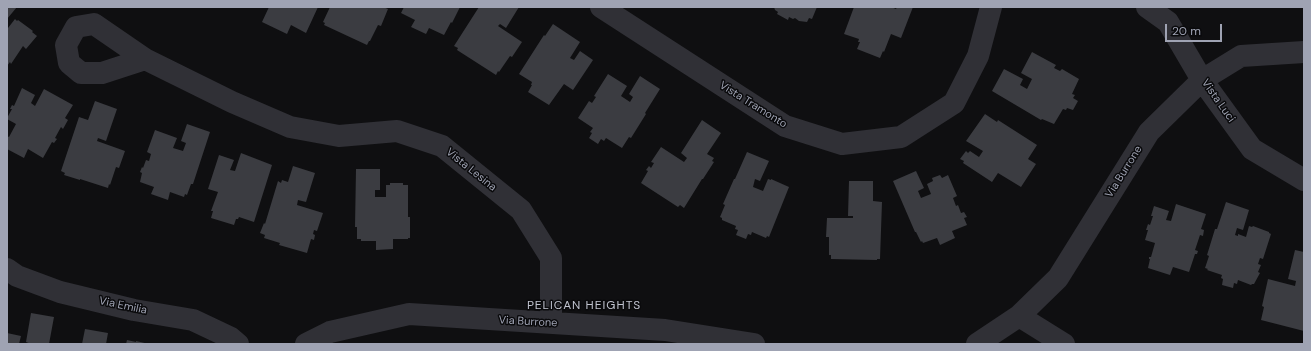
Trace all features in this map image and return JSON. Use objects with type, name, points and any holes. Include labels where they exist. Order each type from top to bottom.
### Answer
[{"type":"street","name":"Vista Tramonto","points":[[601,7],[784,126],[842,144],[901,137],[954,103],[978,56],[991,7]]},
{"type":"street","name":"Vista Luci","points":[[1147,7],[1168,22],[1202,80],[1252,149],[1304,180]]},
{"type":"street","name":"Via Burrone","points":[[977,344],[1019,316],[1058,278],[1149,132],[1202,80],[1241,56],[1304,52]]},
{"type":"street","name":"Vista Lesina","points":[[145,59],[232,102],[290,127],[339,136],[397,131],[442,146],[521,210],[551,258],[550,323]]},
{"type":"street","name":"Via Emilia","points":[[7,269],[17,276],[60,292],[134,310],[193,320],[231,338],[238,344]]},
{"type":"street","name":"Via Burrone","points":[[306,344],[330,332],[409,314],[665,330],[754,344]]},
{"type":"street","points":[[1019,316],[1064,344]]},
{"type":"building","points":[[7,7],[17,7],[7,19]]},
{"type":"building","points":[[269,7],[318,7],[306,33],[291,25],[287,34],[262,22]]},
{"type":"building","points":[[330,7],[383,7],[388,9],[381,26],[378,25],[367,45],[324,25],[325,23],[323,22]]},
{"type":"building","points":[[404,7],[460,7],[444,35],[429,28],[426,34],[411,27],[415,20],[401,13]]},
{"type":"building","points":[[479,7],[519,7],[506,28],[500,24],[498,26],[522,42],[512,57],[510,56],[496,75],[457,50],[458,48],[454,46]]},
{"type":"building","points":[[774,7],[817,7],[812,19],[809,18],[807,22],[789,17],[788,20],[777,14],[778,12]]},
{"type":"building","points":[[854,7],[891,7],[896,9],[897,7],[913,7],[901,38],[891,34],[880,58],[857,49],[860,42],[858,42],[859,39],[844,34]]},
{"type":"building","points":[[15,19],[33,31],[32,32],[37,36],[26,49],[23,46],[11,64],[10,62],[7,66],[7,27],[8,28]]},
{"type":"building","points":[[553,24],[580,42],[570,58],[574,60],[580,51],[593,60],[573,90],[564,84],[549,105],[528,92],[532,82],[519,74],[544,35],[545,36]]},
{"type":"building","points":[[1032,52],[1056,65],[1054,68],[1060,71],[1062,69],[1079,79],[1072,94],[1075,95],[1073,98],[1078,101],[1073,110],[1067,108],[1066,110],[1063,109],[1054,124],[1042,119],[1041,120],[992,91],[1004,69],[1023,79],[1020,85],[1027,89],[1032,79],[1021,73]]},
{"type":"building","points":[[608,74],[627,86],[621,96],[630,102],[633,97],[629,94],[640,76],[660,89],[631,138],[629,137],[622,148],[606,138],[604,141],[601,139],[598,144],[589,138],[592,133],[590,132],[593,128],[578,118],[589,101],[592,103],[596,97],[594,96]]},
{"type":"building","points":[[22,88],[35,95],[31,103],[35,106],[44,89],[73,105],[65,118],[68,120],[63,129],[61,127],[55,138],[57,139],[54,143],[52,142],[43,158],[28,149],[24,158],[7,149],[7,136],[9,137],[16,124],[7,118],[12,109],[10,109],[12,105],[14,106]]},
{"type":"building","points":[[95,101],[117,109],[106,141],[98,138],[97,141],[125,151],[119,168],[116,167],[108,188],[64,175],[65,173],[61,171],[79,117],[88,120]]},
{"type":"building","points":[[985,114],[997,122],[998,120],[1037,145],[1028,159],[1036,164],[1021,187],[998,173],[992,182],[963,163],[964,161],[960,159],[966,151],[968,153],[970,151],[979,157],[983,151],[966,141]]},
{"type":"building","points":[[702,120],[721,133],[707,154],[714,158],[712,161],[714,162],[684,208],[680,205],[678,207],[641,183],[648,171],[646,170],[649,166],[651,168],[654,163],[651,162],[661,147],[684,162],[687,158],[681,153]]},
{"type":"building","points":[[187,124],[210,132],[193,184],[191,184],[187,195],[185,194],[184,197],[170,192],[168,200],[151,194],[154,187],[140,182],[142,173],[140,172],[146,160],[149,161],[151,154],[147,152],[155,130],[177,138],[173,148],[183,151],[186,143],[181,141]]},
{"type":"building","points":[[747,152],[769,161],[760,181],[755,179],[753,187],[763,191],[768,179],[771,179],[789,187],[769,237],[767,236],[766,238],[752,232],[751,235],[748,234],[746,239],[736,235],[738,230],[735,229],[736,226],[722,220],[720,217],[725,205],[723,204]]},
{"type":"building","points":[[241,153],[272,165],[254,222],[239,217],[236,219],[234,225],[211,218],[213,211],[211,211],[218,192],[208,189],[219,155],[234,160],[230,170],[235,171]]},
{"type":"building","points":[[293,166],[315,173],[306,202],[298,200],[297,205],[323,213],[317,231],[314,230],[314,240],[311,239],[307,253],[279,245],[280,243],[264,238],[265,235],[260,233],[264,223],[265,224],[278,181],[281,183],[282,180],[288,182]]},
{"type":"building","points":[[356,169],[380,169],[380,190],[375,190],[375,197],[386,197],[386,185],[390,185],[390,183],[403,183],[403,185],[408,185],[408,217],[410,217],[410,238],[393,239],[393,249],[376,250],[376,241],[361,241],[361,239],[357,239],[357,227],[355,227]]},
{"type":"building","points":[[916,171],[924,188],[918,191],[921,198],[931,194],[927,184],[933,181],[932,178],[940,175],[942,178],[948,175],[957,196],[953,198],[956,206],[958,205],[961,213],[964,212],[967,217],[964,218],[967,225],[952,231],[955,238],[940,245],[937,238],[923,243],[922,241],[921,242],[915,232],[893,181]]},
{"type":"building","points":[[849,181],[873,181],[873,201],[882,202],[880,259],[831,259],[831,255],[829,255],[829,237],[826,237],[827,218],[853,218],[853,216],[848,216]]},
{"type":"building","points":[[1226,202],[1249,210],[1243,230],[1237,228],[1235,235],[1238,236],[1238,234],[1246,237],[1249,226],[1253,226],[1271,234],[1263,259],[1260,258],[1258,264],[1261,265],[1258,272],[1260,273],[1254,284],[1251,285],[1238,280],[1237,284],[1234,283],[1233,288],[1222,285],[1222,275],[1205,268],[1209,256],[1207,255],[1215,229],[1217,229]]},
{"type":"building","points":[[1176,204],[1206,214],[1201,229],[1204,230],[1203,236],[1200,235],[1195,250],[1198,251],[1197,254],[1195,254],[1189,272],[1173,267],[1170,275],[1148,268],[1149,257],[1151,257],[1155,243],[1145,240],[1148,224],[1150,225],[1153,216],[1151,216],[1154,206],[1169,211],[1166,220],[1171,221]]},
{"type":"building","points":[[1295,250],[1304,252],[1304,331],[1261,320],[1264,307],[1262,306],[1268,279],[1295,286],[1296,281],[1288,279]]},
{"type":"building","points":[[31,313],[54,317],[49,344],[31,344],[26,342]]},
{"type":"building","points":[[85,329],[108,333],[106,344],[82,344]]},
{"type":"building","points":[[7,333],[21,336],[19,344],[7,344]]},
{"type":"building","points":[[127,340],[136,341],[149,344],[126,344]]},
{"type":"district","name":"PELICAN HEIGHTS","points":[[584,306]]}]
